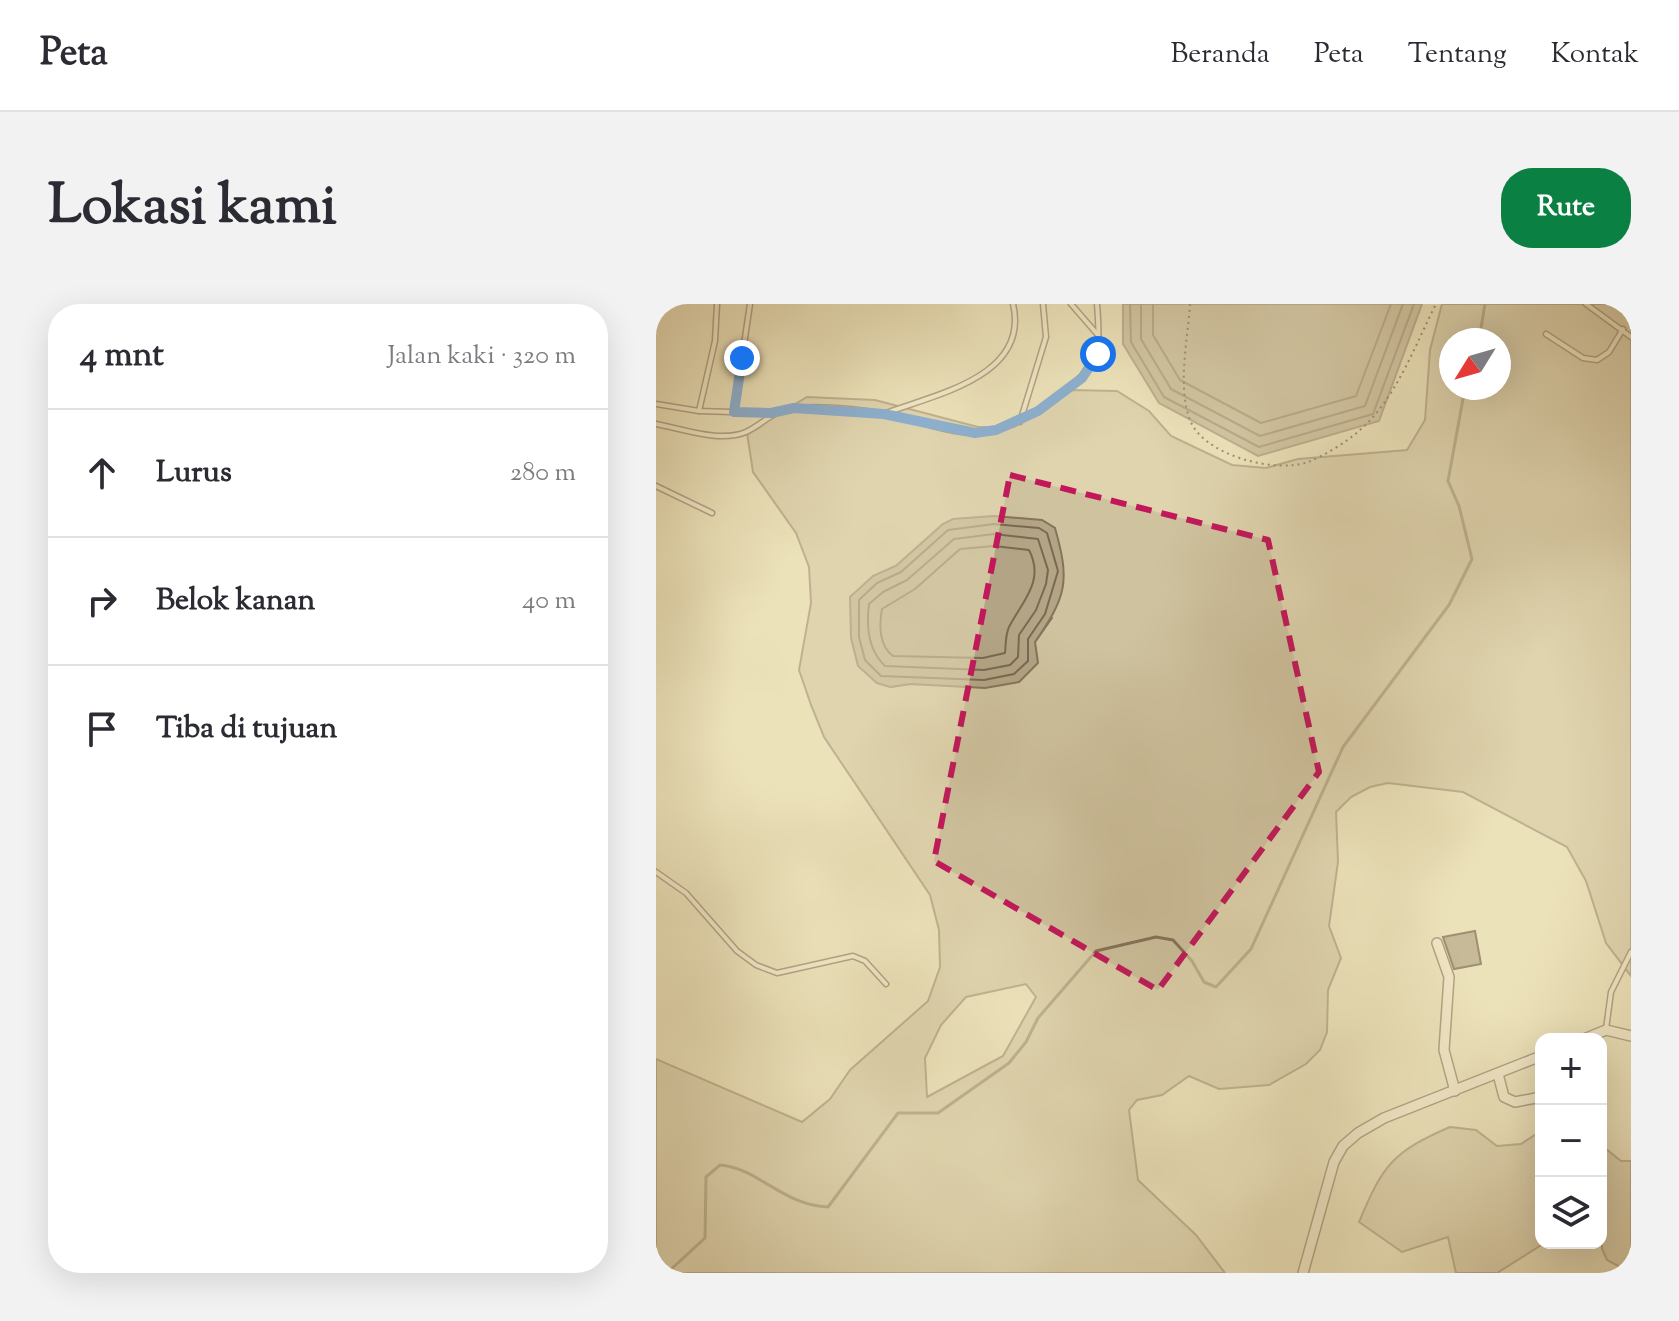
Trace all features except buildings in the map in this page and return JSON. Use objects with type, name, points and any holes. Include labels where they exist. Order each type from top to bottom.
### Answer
[{"type":"street","points":[[1437,943],[1449,977],[1444,1050],[1455,1091]]},
{"type":"street","points":[[1599,1033],[1606,1030],[1631,1036]]},
{"type":"street","points":[[1303,1273],[1334,1162],[1343,1146],[1384,1118],[1535,1059]]},
{"type":"street","points":[[1498,1074],[1504,1097],[1515,1102],[1535,1098]]},
{"type":"lane","points":[[699,411],[715,341],[717,304]]},
{"type":"lane","points":[[734,412],[750,304]]},
{"type":"lane","points":[[884,414],[964,384],[996,363],[1017,332],[1013,304]]},
{"type":"lane","points":[[1020,422],[1046,337],[1043,304]]},
{"type":"lane","points":[[1071,304],[1100,337]]},
{"type":"lane","points":[[656,404],[699,411],[771,413],[794,408],[884,414],[975,433],[1020,422],[1082,378],[1098,354],[1097,304]]},
{"type":"lane","points":[[1586,304],[1631,337]]},
{"type":"lane","points":[[1546,334],[1583,358],[1597,360],[1609,352],[1623,329]]},
{"type":"lane","points":[[656,424],[735,436],[749,431],[771,413]]},
{"type":"lane","points":[[656,486],[712,513]]},
{"type":"lane","points":[[656,872],[686,893],[737,951],[756,965],[777,973],[853,956],[865,961],[886,984]]},
{"type":"lane","points":[[1606,1030],[1611,992],[1631,952]]},
{"type":"path","points":[[1190,304],[1184,388],[1190,422],[1215,447],[1258,465],[1307,462],[1361,429],[1391,390],[1436,304]]},
{"type":"highlighted area","points":[[1010,475],[1268,540],[1319,772],[1158,990],[934,861]]},
{"type":"shaded area","points":[[1442,304],[1631,304],[1631,976],[1606,943],[1586,881],[1567,847],[1463,792],[1388,783],[1370,787],[1351,797],[1336,812],[1338,862],[1329,926],[1341,958],[1328,990],[1327,1032],[1320,1050],[1306,1064],[1269,1085],[1219,1089],[1189,1076],[1162,1095],[1137,1100],[1129,1110],[1138,1180],[1196,1235],[1225,1273],[656,1273],[656,1059],[802,1122],[830,1099],[850,1070],[928,1001],[940,967],[939,930],[930,895],[824,737],[811,705],[799,670],[811,603],[809,567],[796,533],[753,472],[747,433],[807,397],[875,400],[978,427],[1014,427],[1069,390],[1117,391],[1149,411],[1171,436],[1232,465],[1266,468],[1298,459],[1407,450],[1425,420],[1430,350]],"holes":[[[943,524],[1052,618],[1035,642],[910,684],[890,687],[873,576],[896,566]],[[1026,984],[1036,997],[1003,1056],[927,1097],[925,1058],[941,1025],[966,997]]]},
{"type":"shaded area","points":[[1450,1127],[1476,1130],[1497,1146],[1521,1144],[1535,1135],[1535,1249],[1497,1273],[1456,1273],[1448,1237],[1402,1252],[1359,1222],[1375,1187],[1392,1162],[1430,1136]]},
{"type":"shaded area","points":[[1607,1150],[1621,1161],[1631,1161],[1631,1273],[1607,1260],[1602,1249],[1607,1249]]},
{"type":"water","points":[[1123,304],[1422,304],[1379,421],[1258,456],[1159,403],[1123,344]]},
{"type":"water","points":[[994,516],[1042,520],[1055,528],[1063,562],[1063,588],[1054,612],[1035,642],[1038,663],[1019,682],[985,688],[910,684],[890,687],[877,683],[858,666],[851,638],[850,597],[873,576],[896,566],[943,524],[953,519]]},
{"type":"waterway","points":[[1481,328],[1485,304]]},
{"type":"waterway","points":[[667,1273],[705,1238],[706,1177],[720,1165],[747,1173],[798,1200],[828,1207],[898,1113],[938,1113],[1009,1063],[1026,1042],[1038,1018],[1096,951],[1156,937],[1173,940],[1192,961],[1204,982],[1216,987],[1251,949],[1343,747],[1449,605],[1472,559],[1459,506],[1448,481],[1463,400]]},
{"type":"route","points":[[742,358],[734,412],[771,413],[794,408],[884,414],[975,433],[1020,422],[1038,411],[1082,378],[1098,354]]}]
